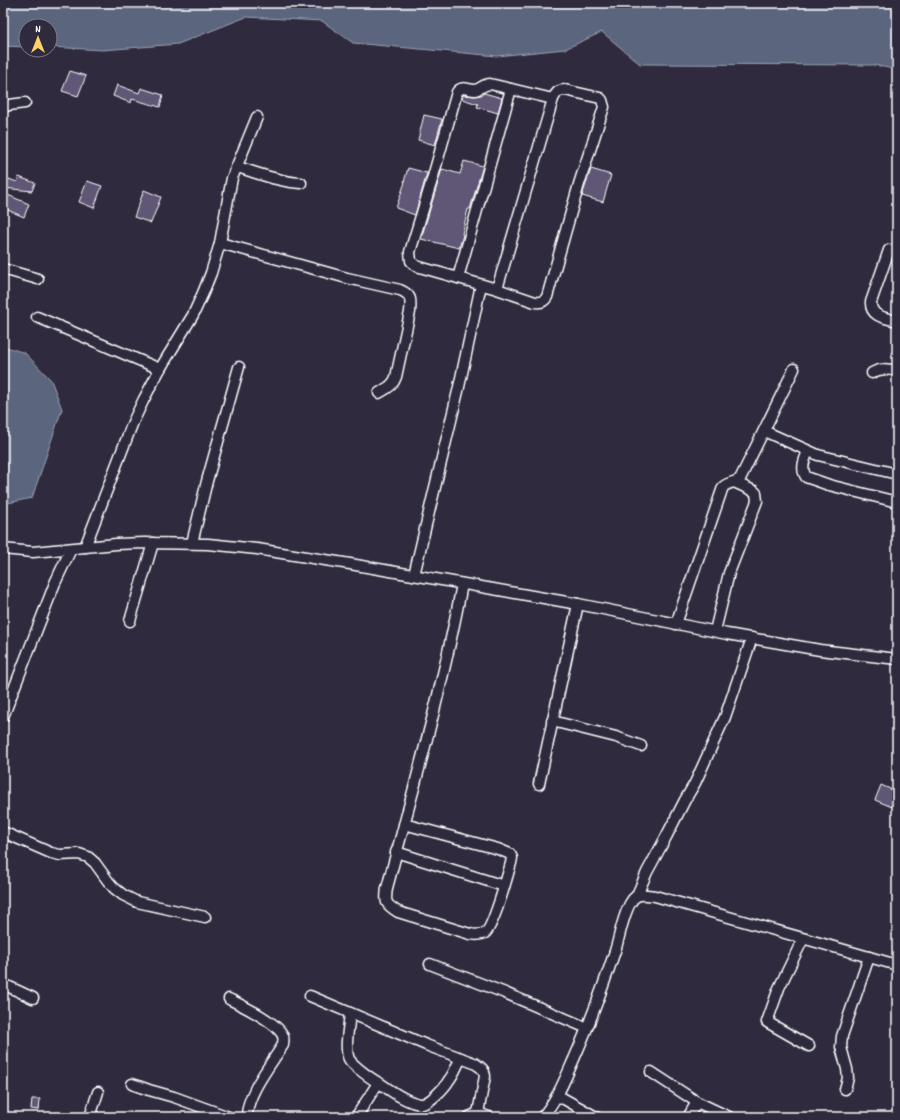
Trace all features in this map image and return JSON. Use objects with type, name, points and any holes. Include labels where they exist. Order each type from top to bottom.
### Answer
[{"type":"street","points":[[497,289],[556,92],[559,90],[565,90],[600,98],[604,103],[603,111],[579,184],[545,300],[542,302],[534,302],[497,289],[416,266],[411,261],[410,252],[458,90],[462,88],[476,90],[490,84],[553,99]]},
{"type":"street","points":[[458,278],[511,89]]},
{"type":"street","points":[[3,106],[25,103]]},
{"type":"street","points":[[85,547],[133,422],[160,369],[193,315],[211,273],[220,244],[232,178],[257,117]]},
{"type":"street","points":[[236,167],[280,180],[302,183]]},
{"type":"street","points":[[220,244],[406,292],[411,301],[410,312],[396,376],[394,383],[379,393]]},
{"type":"street","points":[[889,250],[871,302],[871,307],[872,311],[878,316],[897,321]]},
{"type":"street","points":[[3,269],[38,279]]},
{"type":"street","points":[[414,575],[459,387],[481,285]]},
{"type":"street","points":[[37,316],[160,369]]},
{"type":"street","points":[[192,543],[207,481],[239,367]]},
{"type":"street","points":[[676,624],[723,487],[728,483],[740,479],[794,369]]},
{"type":"street","points":[[872,373],[876,370],[883,369],[897,371]]},
{"type":"street","points":[[764,431],[818,455],[897,474]]},
{"type":"street","points":[[808,451],[803,467],[803,471],[806,476],[829,485],[897,502]]},
{"type":"street","points":[[715,631],[729,573],[757,501],[756,493],[754,491],[734,482]]},
{"type":"street","points":[[130,621],[153,543]]},
{"type":"street","points":[[3,549],[33,552],[116,544],[153,543],[192,543],[257,549],[578,604],[676,624],[820,650],[897,659]]},
{"type":"street","points":[[3,717],[55,583],[71,549]]},
{"type":"street","points":[[404,824],[498,849],[510,854],[512,858],[504,886],[490,927],[486,932],[478,935],[470,934],[425,921],[398,912],[389,906],[385,899],[386,888],[438,700],[462,584]]},
{"type":"street","points":[[539,784],[578,604]]},
{"type":"street","points":[[637,896],[647,872],[684,800],[695,784],[722,724],[752,638]]},
{"type":"street","points":[[552,721],[616,737],[641,746]]},
{"type":"street","points":[[3,832],[51,853],[60,855],[79,854],[88,857],[95,862],[114,888],[123,895],[137,902],[205,917]]},
{"type":"street","points":[[396,852],[504,886]]},
{"type":"street","points":[[542,1117],[549,1109],[557,1095],[587,1028],[615,950],[626,912],[631,901],[637,896],[644,894],[655,896],[897,965]]},
{"type":"street","points":[[803,939],[779,988],[767,1022],[809,1046]]},
{"type":"street","points":[[845,1089],[848,1078],[841,1047],[842,1036],[869,957]]},
{"type":"street","points":[[430,964],[587,1028]]},
{"type":"street","points":[[3,984],[34,998]]},
{"type":"street","points":[[310,996],[426,1045],[474,1063],[484,1070],[485,1076],[484,1086],[473,1115],[489,1117]]},
{"type":"street","points":[[229,999],[268,1021],[278,1029],[283,1035],[284,1040],[283,1045],[257,1086],[249,1102],[247,1117]]},
{"type":"street","points":[[350,1013],[347,1041],[347,1053],[349,1060],[378,1083],[415,1103],[423,1104],[431,1100],[450,1080],[461,1058]]},
{"type":"street","points":[[651,1072],[697,1102],[729,1117]]},
{"type":"street","points":[[356,1117],[378,1083]]},
{"type":"street","points":[[132,1084],[174,1097],[229,1117]]},
{"type":"street","points":[[90,1117],[98,1092]]},
{"type":"street","points":[[557,1095],[596,1117]]},
{"type":"street","points":[[688,1117],[697,1102]]},
{"type":"water","points":[[3,3],[897,3],[897,70],[875,65],[640,64],[602,32],[565,49],[497,56],[353,43],[322,21],[246,17],[178,44],[103,50],[58,47],[58,18],[18,18],[18,47],[3,46]]},
{"type":"water","points":[[3,346],[25,353],[51,380],[62,409],[32,498],[3,504]]},
{"type":"building","points":[[70,71],[86,76],[78,96],[62,91]]},
{"type":"building","points":[[117,85],[139,93],[141,88],[163,95],[160,107],[132,99],[131,103],[113,96]]},
{"type":"building","points":[[484,93],[502,98],[498,113],[477,107],[478,104],[462,99],[463,95],[475,96]]},
{"type":"building","points":[[424,115],[442,119],[435,145],[418,140]]},
{"type":"building","points":[[464,161],[483,166],[470,209],[468,209],[459,248],[421,239],[442,169],[460,174]]},
{"type":"building","points":[[408,168],[427,173],[415,215],[396,208]]},
{"type":"building","points":[[591,169],[611,175],[603,202],[582,196]]},
{"type":"building","points":[[19,177],[35,183],[32,191],[3,188],[6,178],[17,182]]},
{"type":"building","points":[[87,181],[102,186],[94,208],[79,202]]},
{"type":"building","points":[[144,190],[161,197],[151,223],[134,217]]},
{"type":"building","points":[[3,193],[29,204],[24,217],[3,208]]},
{"type":"building","points":[[881,785],[897,792],[892,807],[875,800]]},
{"type":"building","points":[[32,1099],[40,1099],[39,1110],[31,1109]]}]
